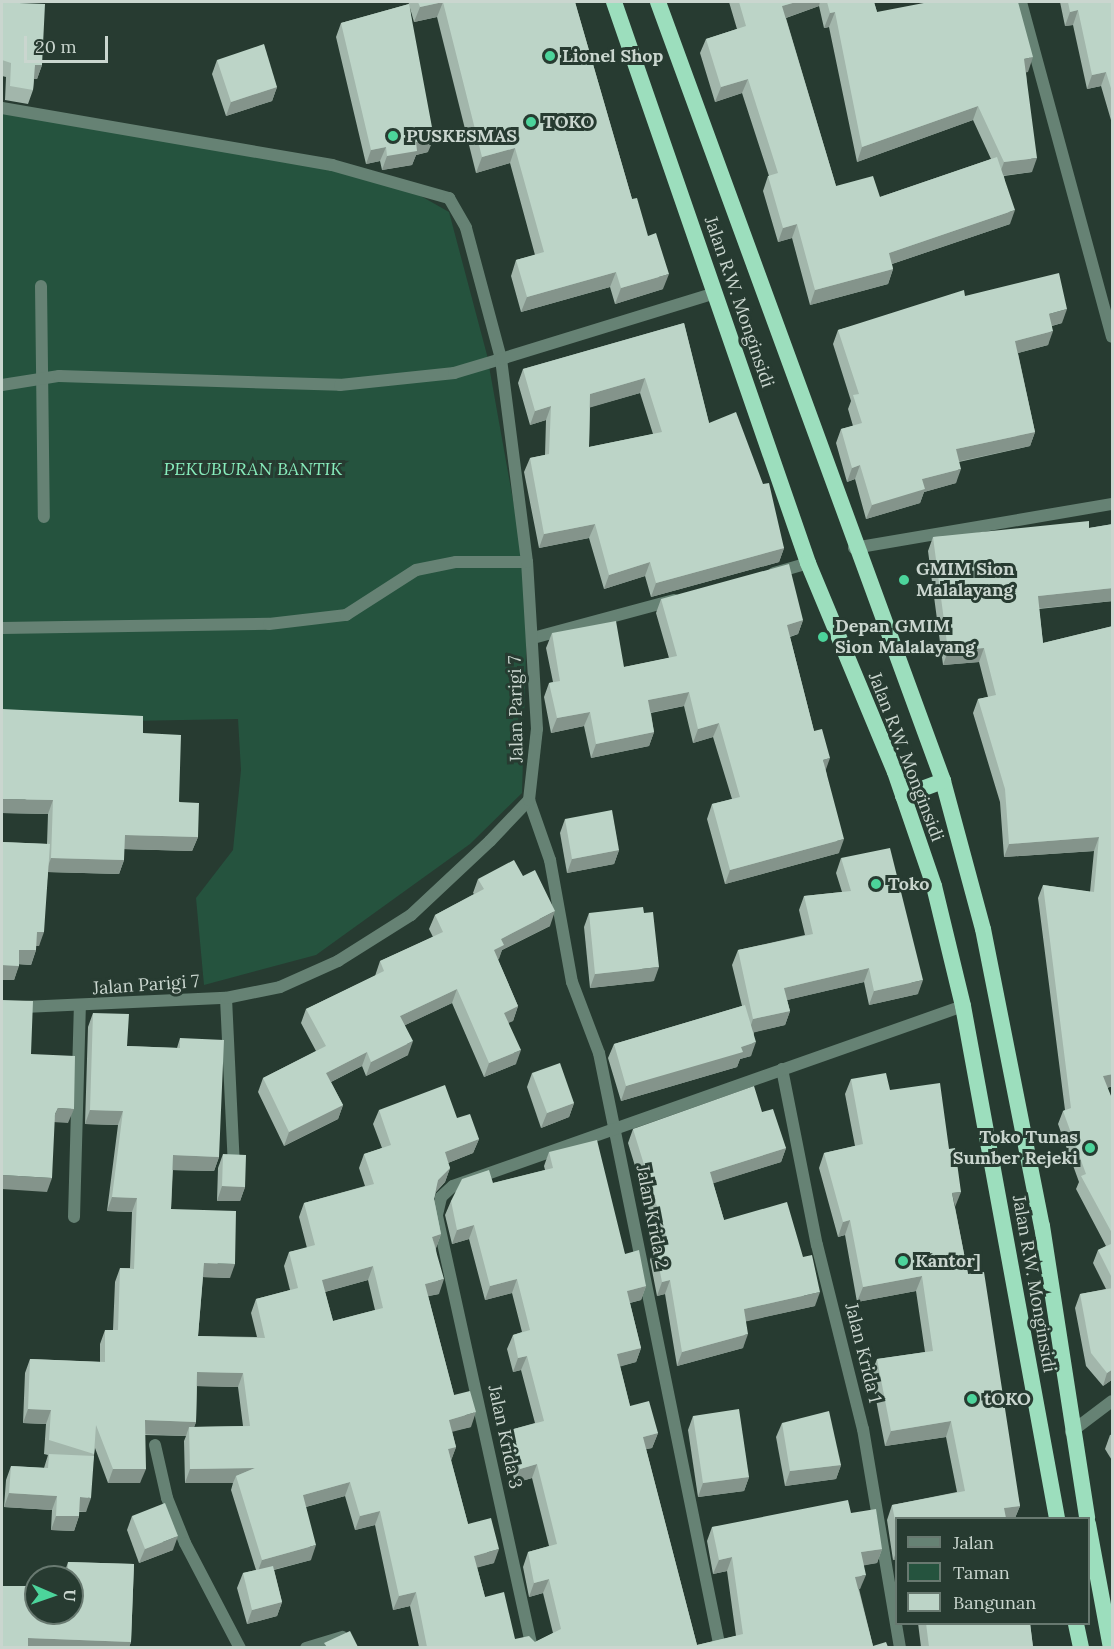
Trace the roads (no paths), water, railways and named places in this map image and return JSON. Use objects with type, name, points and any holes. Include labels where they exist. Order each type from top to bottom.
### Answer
[{"type":"highway","name":"Jalan R.W. Monginsidi","points":[[614,2],[808,563],[903,796],[934,886],[963,1006],[1057,1517]]},
{"type":"highway","name":"Jalan R.W. Monginsidi","points":[[658,2],[854,548],[944,781],[983,930],[1042,1227],[1071,1432],[1087,1517]]},
{"type":"highway","points":[[903,796],[944,781]]},
{"type":"highway","points":[[1090,1530],[1111,1647]]},
{"type":"highway","points":[[1076,1625],[1081,1647]]},
{"type":"street","points":[[1021,2],[1113,337]]},
{"type":"street","name":"Jalan Parigi 7","points":[[2,108],[332,165],[449,198],[466,228],[501,359],[527,562],[537,729],[528,800],[411,915],[338,961],[280,987],[226,998],[80,1007],[2,1008]]},
{"type":"street","points":[[41,286],[46,378],[45,516]]},
{"type":"street","points":[[2,385],[46,378],[340,386],[454,374],[716,293]]},
{"type":"street","points":[[854,548],[1113,504]]},
{"type":"street","points":[[2,628],[269,624],[346,615],[416,570],[456,561],[527,562]]},
{"type":"street","points":[[762,576],[808,563]]},
{"type":"street","points":[[533,638],[693,595]]},
{"type":"street","name":"Jalan Krida 2","points":[[528,800],[550,860],[562,944],[599,1053],[720,1647]]},
{"type":"street","points":[[226,998],[234,1165]]},
{"type":"street","name":"Jalan Krida 3","points":[[532,1647],[437,1205],[453,1186],[963,1006]]},
{"type":"street","points":[[74,1217],[80,1007]]},
{"type":"street","name":"Jalan Krida 1","points":[[782,1069],[817,1245],[863,1429],[895,1618]]},
{"type":"street","points":[[1071,1432],[1113,1401]]},
{"type":"street","points":[[155,1445],[166,1498],[185,1543],[240,1647]]},
{"type":"street","name":"Jalan Krida 1","points":[[896,1625],[900,1647]]},
{"type":"street","points":[[306,1647],[351,1635]]},
{"type":"place","name":"Lionel Shop","points":[[550,56]]},
{"type":"place","name":"TOKO","points":[[531,122]]},
{"type":"place","name":"PUSKESMAS","points":[[393,136]]},
{"type":"place","name":"GMIM Sion Malalayang","points":[[904,580]]},
{"type":"place","name":"Depan GMIM Sion Malalayang","points":[[823,637]]},
{"type":"place","name":"Toko","points":[[876,884]]},
{"type":"place","name":"Toko Tunas Sumber Rejeki","points":[[1090,1148]]},
{"type":"place","name":"Kantor]","points":[[903,1261]]},
{"type":"place","name":"tOKO","points":[[972,1399]]},
{"type":"park label","name":"PEKUBURAN BANTIK","points":[[253,469]]}]
